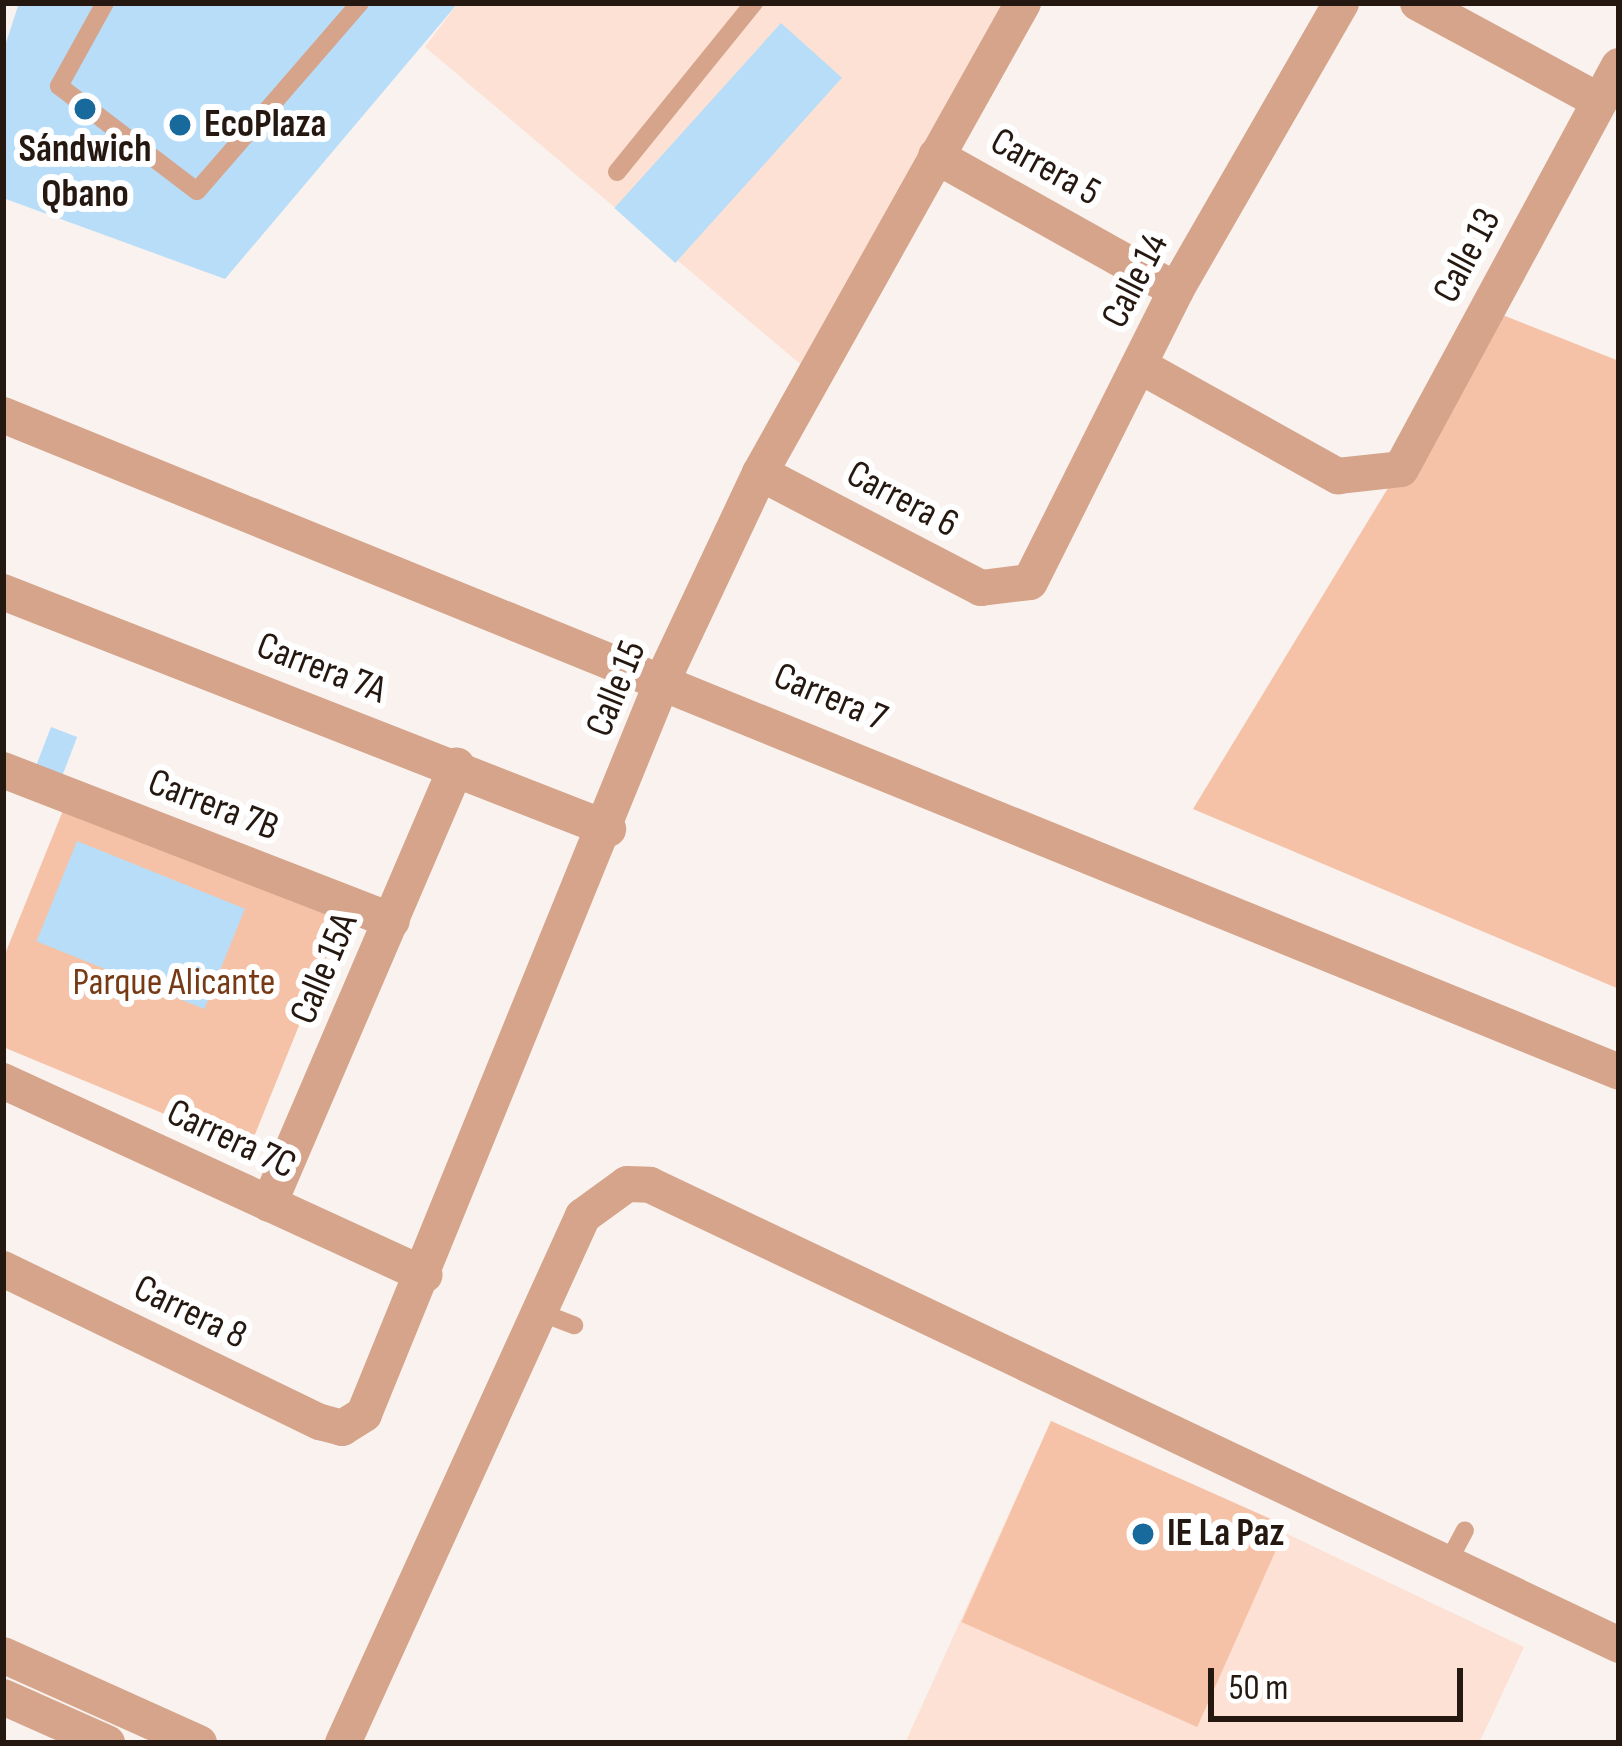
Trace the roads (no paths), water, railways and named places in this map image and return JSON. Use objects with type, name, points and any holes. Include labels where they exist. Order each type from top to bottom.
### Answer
[{"type":"street","name":"Calle 15","points":[[342,1427],[364,1414],[425,1275],[608,829],[665,675],[760,473],[1023,3]]},
{"type":"street","name":"Calle 14","points":[[1008,591],[1046,562],[1176,290],[1342,3]]},
{"type":"street","points":[[1418,3],[1599,101]]},
{"type":"street","name":"Calle 13","points":[[1140,366],[1338,476],[1384,479],[1401,469],[1619,66]]},
{"type":"street","name":"Carrera 5","points":[[936,156],[1176,290]]},
{"type":"street","name":"Carrera 7","points":[[3,415],[665,675],[1619,1072]]},
{"type":"street","name":"Carrera 6","points":[[760,473],[981,588],[1008,591]]},
{"type":"street","name":"Carrera 7A","points":[[3,592],[608,829]]},
{"type":"street","name":"Calle 15A","points":[[269,1204],[457,766]]},
{"type":"street","name":"Carrera 7B","points":[[3,770],[392,921]]},
{"type":"street","name":"Carrera 7C","points":[[3,1082],[425,1275]]},
{"type":"street","points":[[343,1743],[583,1216],[627,1184],[650,1185],[970,1322],[1447,1564],[1619,1645]]},
{"type":"street","name":"Carrera 8","points":[[3,1269],[342,1427]]},
{"type":"street","points":[[3,1655],[199,1743]]},
{"type":"street","points":[[3,1697],[107,1743]]},
{"type":"lane","points":[[105,3],[59,86],[197,191],[360,3]]},
{"type":"lane","points":[[616,172],[754,3]]},
{"type":"lane","points":[[537,1311],[574,1325]]},
{"type":"lane","points":[[1447,1564],[1465,1530]]},
{"type":"place","name":"Sándwich Qbano","points":[[85,109]]},
{"type":"place","name":"EcoPlaza","points":[[180,125]]},
{"type":"place","name":"IE La Paz","points":[[1143,1534]]},
{"type":"park label","name":"Parque Alicante","points":[[174,983]]}]
